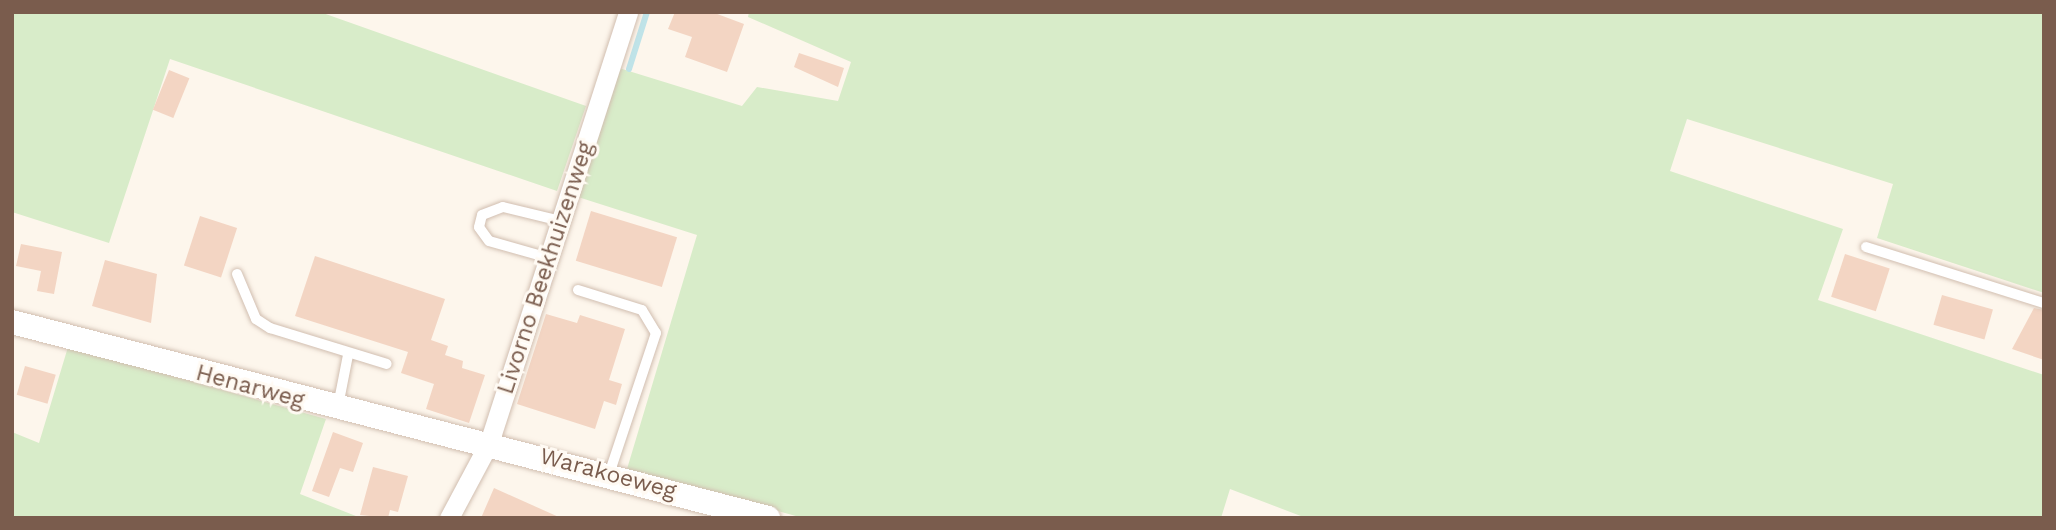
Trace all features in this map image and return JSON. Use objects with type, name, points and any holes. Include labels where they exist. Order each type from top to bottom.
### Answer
[{"type":"street","name":"Livorno Beekhuizenweg","points":[[449,518],[489,443],[628,12]]},
{"type":"street","name":"Henarweg","points":[[12,322],[337,410],[489,443]]},
{"type":"street","name":"Warakoeweg","points":[[489,443],[768,518]]},
{"type":"lane","points":[[550,258],[489,241],[479,227],[482,215],[503,207],[562,221]]},
{"type":"lane","points":[[1866,247],[2044,303]]},
{"type":"lane","points":[[237,274],[256,319],[348,355],[387,365]]},
{"type":"lane","points":[[578,290],[642,310],[656,333],[609,474]]},
{"type":"lane","points":[[337,410],[348,355]]},
{"type":"green space","points":[[12,12],[320,12],[586,106],[557,191],[170,59],[109,243],[12,212]]},
{"type":"green space","points":[[749,12],[2044,12],[2044,293],[1877,238],[1893,184],[1687,119],[1670,171],[1843,229],[1818,300],[2044,375],[2044,518],[1306,518],[1230,489],[1221,518],[803,518],[627,469],[697,235],[578,197],[619,68],[742,106],[757,87],[838,101],[851,62],[748,17]]},
{"type":"green space","points":[[68,347],[326,419],[300,494],[361,518],[12,518],[12,432],[39,443]]},
{"type":"building","points":[[675,12],[712,12],[744,24],[727,72],[685,57],[692,37],[668,29]]},
{"type":"building","points":[[799,53],[844,68],[838,87],[794,67]]},
{"type":"building","points":[[169,70],[189,78],[173,118],[153,110]]},
{"type":"building","points":[[591,211],[677,237],[662,287],[576,261]]},
{"type":"building","points":[[200,216],[237,228],[221,278],[184,265]]},
{"type":"building","points":[[21,244],[62,252],[54,294],[37,291],[41,271],[16,266]]},
{"type":"building","points":[[1845,254],[1890,269],[1876,311],[1831,297]]},
{"type":"building","points":[[315,256],[445,299],[431,340],[448,346],[445,355],[463,361],[462,368],[485,375],[469,423],[426,409],[434,384],[401,373],[408,352],[295,316]]},
{"type":"building","points":[[105,260],[157,274],[151,323],[92,306]]},
{"type":"building","points":[[1942,295],[1993,310],[1984,339],[1933,325]]},
{"type":"building","points":[[2034,308],[2044,310],[2044,360],[2012,349]]},
{"type":"building","points":[[546,314],[577,323],[580,315],[625,329],[609,380],[622,384],[616,405],[604,401],[595,429],[517,404]]},
{"type":"building","points":[[25,366],[56,375],[47,404],[17,395]]},
{"type":"building","points":[[333,432],[363,443],[353,472],[340,468],[329,497],[312,491]]},
{"type":"building","points":[[373,467],[408,476],[398,512],[390,510],[388,518],[360,515]]},
{"type":"building","points":[[494,488],[561,518],[481,518]]},
{"type":"waterway","points":[[629,69],[647,12]]}]
